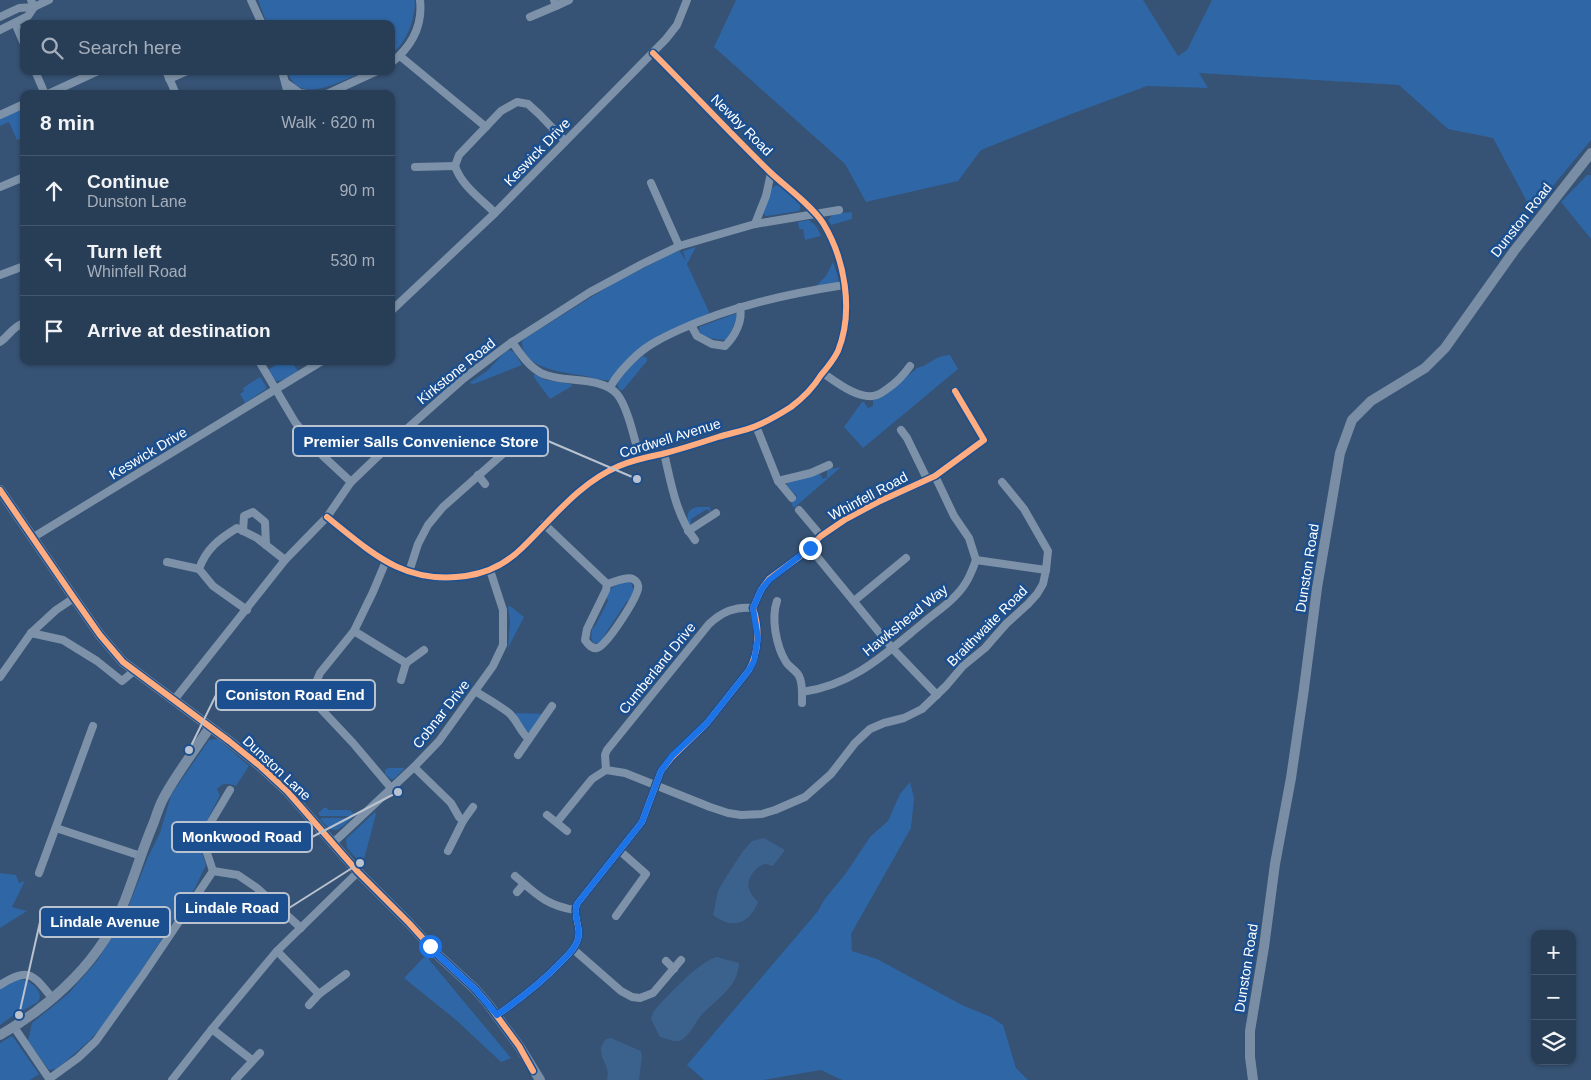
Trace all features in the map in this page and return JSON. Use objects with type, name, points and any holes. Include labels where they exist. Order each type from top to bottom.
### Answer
[{"type":"street","points":[[0,18],[19,8],[49,0]]},
{"type":"street","points":[[251,0],[260,20]]},
{"type":"street","points":[[395,60],[410,42],[418,27],[421,11],[420,0]]},
{"type":"street","points":[[530,17],[555,3],[569,0]]},
{"type":"street","name":"Keswick Drive","points":[[395,307],[495,213],[653,53],[677,25],[687,0]]},
{"type":"street","points":[[21,20],[28,16],[33,4]]},
{"type":"street","points":[[0,30],[20,20]]},
{"type":"street","points":[[15,23],[20,35]]},
{"type":"street","name":"Newby Road","points":[[653,53],[771,173],[815,213]]},
{"type":"street","points":[[400,56],[486,127]]},
{"type":"street","points":[[37,75],[44,90]]},
{"type":"street","points":[[55,90],[89,75]]},
{"type":"street","points":[[167,75],[174,90]]},
{"type":"street","points":[[283,75],[287,90]]},
{"type":"street","points":[[336,90],[368,75]]},
{"type":"street","points":[[286,83],[296,90]]},
{"type":"street","points":[[495,213],[466,185],[458,175],[455,166],[459,155],[501,111],[517,102],[528,104],[565,141]]},
{"type":"street","points":[[0,115],[20,106]]},
{"type":"street","name":"Dunston Road","points":[[1253,1080],[1250,1057],[1250,1031],[1264,948],[1275,864],[1291,778],[1317,588],[1340,453],[1352,420],[1371,401],[1425,368],[1445,348],[1514,251],[1591,153]]},
{"type":"street","points":[[415,167],[455,166]]},
{"type":"street","name":"Newby Road","points":[[755,224],[766,196],[771,173]]},
{"type":"street","points":[[0,188],[20,179]]},
{"type":"street","points":[[651,184],[679,246]]},
{"type":"street","name":"Kirkstone Road","points":[[174,700],[285,560],[327,517],[351,482],[463,379],[512,342],[590,292],[679,246],[755,224],[839,210]]},
{"type":"street","name":"Cordwell Avenue","points":[[327,517],[362,545],[386,561],[408,572],[427,577],[451,578],[472,575],[490,570],[516,553],[566,502],[592,481],[618,466],[756,426],[791,407],[811,390],[823,373],[837,352],[844,331],[846,312],[841,265],[835,246],[826,228],[815,213]]},
{"type":"street","points":[[0,275],[20,268]]},
{"type":"street","points":[[610,387],[619,372],[642,351],[660,339],[691,325],[766,299],[844,285]]},
{"type":"street","points":[[691,325],[698,336],[712,344],[725,346],[732,339],[738,326],[742,314],[740,307]]},
{"type":"street","points":[[0,342],[14,327],[20,325]]},
{"type":"street","points":[[512,342],[530,366],[542,373],[610,387],[618,395],[623,405],[640,459]]},
{"type":"street","points":[[261,365],[295,422],[317,449],[351,482]]},
{"type":"street","name":"Keswick Drive","points":[[32,538],[315,365]]},
{"type":"street","points":[[823,373],[840,385],[862,396],[876,396],[892,386],[904,375],[910,366]]},
{"type":"street","name":"Whinfell Road","points":[[753,608],[761,590],[769,580],[810,548],[821,536],[846,519],[878,502],[935,476],[984,440],[955,391]]},
{"type":"street","points":[[756,426],[778,481],[792,498]]},
{"type":"street","name":"Whinfell Road","points":[[900,430],[907,438],[927,479]]},
{"type":"street","points":[[408,572],[418,544],[428,525],[443,507],[505,452]]},
{"type":"street","points":[[664,453],[676,501],[688,531],[695,540]]},
{"type":"street","points":[[778,481],[812,473],[829,465]]},
{"type":"street","points":[[478,476],[485,484]]},
{"type":"street","points":[[935,476],[954,516],[969,538],[976,560],[1046,570],[1048,551],[1024,509],[1002,482]]},
{"type":"street","name":"Dunston Lane","points":[[0,491],[100,635],[123,662],[260,766],[287,791],[358,872],[439,956],[475,989],[497,1015],[540,1080]]},
{"type":"street","points":[[799,510],[821,536]]},
{"type":"street","points":[[243,531],[244,516],[253,512],[265,522],[266,544]]},
{"type":"street","points":[[688,531],[716,513]]},
{"type":"street","points":[[544,524],[607,584]]},
{"type":"street","points":[[199,569],[204,556],[223,536],[237,528],[266,544],[285,560]]},
{"type":"street","points":[[810,548],[892,648],[937,695]]},
{"type":"street","points":[[854,601],[906,558]]},
{"type":"street","name":"Hawkshead Way","points":[[802,692],[818,690],[852,677],[875,662],[959,592],[966,584],[976,560]]},
{"type":"street","points":[[386,561],[374,592],[354,631],[320,672],[315,686],[316,700],[321,709],[391,788]]},
{"type":"street","points":[[167,562],[199,569],[213,586],[247,610]]},
{"type":"street","name":"Cobnar Drive","points":[[333,843],[439,741],[493,666],[503,645],[503,610],[490,570]]},
{"type":"street","name":"Braithwaite Road","points":[[606,770],[625,773],[728,813],[762,814],[805,797],[831,774],[855,743],[870,729],[904,718],[922,709],[937,695],[963,666],[985,648],[1006,624],[1028,604],[1043,584],[1046,570]]},
{"type":"street","points":[[630,578],[638,583],[638,588],[624,615],[604,644],[598,648],[593,648],[585,640],[607,584],[630,578]]},
{"type":"street","points":[[0,677],[31,633],[56,610],[74,598]]},
{"type":"street","points":[[777,601],[774,620],[778,640],[787,664],[799,676],[802,703]]},
{"type":"street","name":"Cumberland Drive","points":[[606,770],[605,755],[607,750],[709,624],[726,611],[742,607],[753,608]]},
{"type":"street","points":[[497,1015],[549,975],[577,943],[579,928],[575,910],[579,901],[642,822],[661,771],[672,756],[707,723],[742,680],[754,661],[758,638],[753,608]]},
{"type":"street","points":[[354,631],[406,663]]},
{"type":"street","points":[[31,633],[63,640],[97,661],[122,681],[134,671]]},
{"type":"street","points":[[401,680],[406,663],[424,650]]},
{"type":"street","points":[[475,691],[509,713],[529,739]]},
{"type":"street","points":[[518,755],[552,706]]},
{"type":"street","points":[[39,873],[93,726]]},
{"type":"street","points":[[0,1035],[53,999],[92,958],[112,928],[124,903],[163,798],[210,727]]},
{"type":"street","points":[[414,767],[451,802],[463,821]]},
{"type":"street","points":[[557,822],[592,779],[606,770]]},
{"type":"street","points":[[213,871],[205,847],[205,832],[230,790]]},
{"type":"street","points":[[448,851],[472,807]]},
{"type":"street","points":[[547,815],[567,831]]},
{"type":"street","points":[[56,828],[141,856]]},
{"type":"street","points":[[616,916],[646,874],[620,851]]},
{"type":"street","points":[[213,871],[238,875],[257,888],[301,928]]},
{"type":"street","points":[[14,1026],[49,1080],[78,1058],[96,1041],[213,871]]},
{"type":"street","points":[[172,1080],[277,951],[358,872]]},
{"type":"street","points":[[515,876],[553,905],[575,910]]},
{"type":"street","points":[[517,892],[524,884]]},
{"type":"street","points":[[573,949],[621,991],[632,997],[640,998],[653,993],[681,960]]},
{"type":"street","points":[[277,951],[319,994]]},
{"type":"street","points":[[666,961],[674,969]]},
{"type":"street","points":[[0,985],[19,975],[25,974],[32,976],[53,999]]},
{"type":"street","points":[[308,1005],[319,994],[346,974]]},
{"type":"street","points":[[212,1029],[252,1060]]},
{"type":"street","points":[[235,1080],[260,1053]]},
{"type":"shaded area","points":[[258,0],[415,0],[412,23],[406,37],[395,51],[395,20],[266,20]]},
{"type":"shaded area","points":[[736,0],[1143,0],[1178,56],[1187,50],[1212,0],[1591,0],[1591,140],[1532,211],[1493,138],[1448,129],[1399,85],[1199,73],[1208,88],[1147,86],[981,150],[958,181],[866,202],[845,164],[714,47]]},
{"type":"shaded area","points":[[289,75],[355,75],[330,86],[311,89],[296,85]]},
{"type":"shaded area","points":[[20,109],[20,139],[17,140],[9,122],[0,126],[0,118]]},
{"type":"shaded area","points":[[1587,175],[1591,175],[1591,239],[1561,202]]},
{"type":"shaded area","points":[[777,185],[800,205],[799,211],[764,215],[771,189]]},
{"type":"shaded area","points":[[852,212],[852,219],[831,225],[828,220],[833,214]]},
{"type":"shaded area","points":[[809,220],[816,226],[821,236],[805,240],[803,229],[799,229],[798,222]]},
{"type":"shaded area","points":[[696,247],[687,264],[709,312],[708,315],[682,326],[609,380],[557,371],[536,364],[528,358],[523,350],[522,341],[527,337],[614,283],[679,250],[686,261],[683,251]]},
{"type":"shaded area","points":[[833,262],[838,282],[815,287],[826,276]]},
{"type":"shaded area","points":[[737,313],[729,337],[726,340],[719,340],[700,333],[699,327]]},
{"type":"shaded area","points":[[509,350],[514,352],[522,365],[474,384],[469,383],[487,371]]},
{"type":"shaded area","points":[[950,355],[958,369],[863,448],[844,427],[862,402],[868,408],[873,406],[873,400],[884,396],[917,368],[940,357]]},
{"type":"shaded area","points":[[643,356],[647,358],[647,361],[623,390],[620,390],[617,385],[621,377],[631,365]]},
{"type":"shaded area","points":[[276,365],[294,365],[298,371],[278,381],[273,378],[268,370]]},
{"type":"shaded area","points":[[535,374],[546,380],[571,384],[572,386],[550,399],[533,376]]},
{"type":"shaded area","points":[[260,377],[266,389],[245,403],[240,394],[244,391],[243,388]]},
{"type":"shaded area","points":[[841,467],[794,508],[791,504],[797,496],[787,486],[787,481],[817,474],[820,474],[823,479],[827,477],[827,470]]},
{"type":"shaded area","points":[[697,507],[710,507],[711,513],[707,509],[691,519],[691,525],[688,521],[688,513]]},
{"type":"shaded area","points":[[628,581],[634,590],[631,600],[627,601],[604,636],[603,641],[594,644],[591,638],[592,629],[608,601],[606,596],[615,586]]},
{"type":"shaded area","points":[[510,606],[524,617],[508,648],[510,621],[508,607]]},
{"type":"shaded area","points":[[515,713],[545,714],[530,732],[523,727]]},
{"type":"shaded area","points":[[218,739],[249,766],[236,786],[226,784],[221,785],[217,789],[220,795],[200,835],[200,847],[206,865],[195,888],[110,1018],[89,1041],[65,1062],[56,1069],[49,1070],[28,1041],[32,1023],[68,994],[97,961],[123,920],[148,857],[160,833],[171,795],[209,740]]},
{"type":"shaded area","points":[[388,768],[404,769],[392,780],[385,774],[385,770]]},
{"type":"shaded area","points":[[910,782],[914,798],[911,828],[851,934],[852,951],[877,959],[962,1005],[991,1017],[1003,1025],[1016,1068],[1028,1080],[842,1080],[821,1070],[763,1080],[704,1080],[687,1065],[818,911],[870,837],[888,821],[900,794]]},
{"type":"shaded area","points":[[325,807],[329,810],[350,810],[355,815],[320,816],[318,813]]},
{"type":"shaded area","points":[[375,812],[363,863],[361,864],[347,848],[346,839]]},
{"type":"shaded area","points":[[352,818],[339,829],[333,830],[320,819]]},
{"type":"shaded area","points":[[764,838],[785,850],[773,866],[761,865],[750,878],[749,889],[758,902],[755,909],[745,920],[740,922],[733,923],[720,920],[713,915],[718,891],[743,851],[752,841]]},
{"type":"shaded area","points":[[0,873],[16,875],[19,883],[25,881],[12,907],[27,911],[0,928]]},
{"type":"shaded area","points":[[426,955],[511,1058],[501,1062],[456,1020],[404,978]]},
{"type":"shaded area","points":[[717,957],[739,963],[738,972],[730,987],[699,1018],[688,1034],[682,1039],[674,1041],[660,1037],[651,1019],[653,1012],[692,972]]},
{"type":"shaded area","points":[[20,979],[32,984],[38,990],[40,998],[38,1002],[0,1025],[0,989],[12,981]]},
{"type":"shaded area","points":[[13,1037],[39,1074],[30,1080],[0,1080],[0,1043]]},
{"type":"shaded area","points":[[611,1038],[641,1051],[639,1080],[607,1080],[607,1069],[601,1055],[601,1050],[606,1039]]},
{"type":"cycle path","points":[[327,517],[374,554],[407,571],[424,576],[444,578],[466,576],[489,570],[503,563],[516,553],[567,502],[605,473],[630,462],[747,429],[765,422],[800,400],[832,360],[838,351],[846,319],[845,286],[837,253],[823,223],[812,209],[770,172],[653,53]]},
{"type":"cycle path","points":[[497,1015],[538,984],[574,948],[579,937],[576,914],[577,904],[642,822],[661,771],[672,757],[707,723],[749,670],[757,648],[757,624],[753,608],[761,590],[769,579],[803,554],[821,536],[846,519],[935,476],[984,440],[955,391]]},
{"type":"cycle path","points":[[0,490],[100,635],[123,662],[229,741],[287,791],[358,872],[439,956],[475,989],[519,1046],[533,1071]]},
{"type":"place","name":"Premier Salls Convenience Store","points":[[637,479]]},
{"type":"place","name":"Coniston Road End","points":[[189,750]]},
{"type":"place","name":"Monkwood Road","points":[[398,792]]},
{"type":"place","name":"Lindale Road","points":[[360,863]]},
{"type":"place","name":"Lindale Avenue","points":[[19,1015]]},
{"type":"route","points":[[430,946],[475,989],[497,1015],[549,975],[577,943],[579,936],[575,910],[577,904],[642,822],[661,771],[672,756],[707,723],[742,680],[754,661],[758,638],[753,608],[761,590],[769,580],[810,548]]}]
